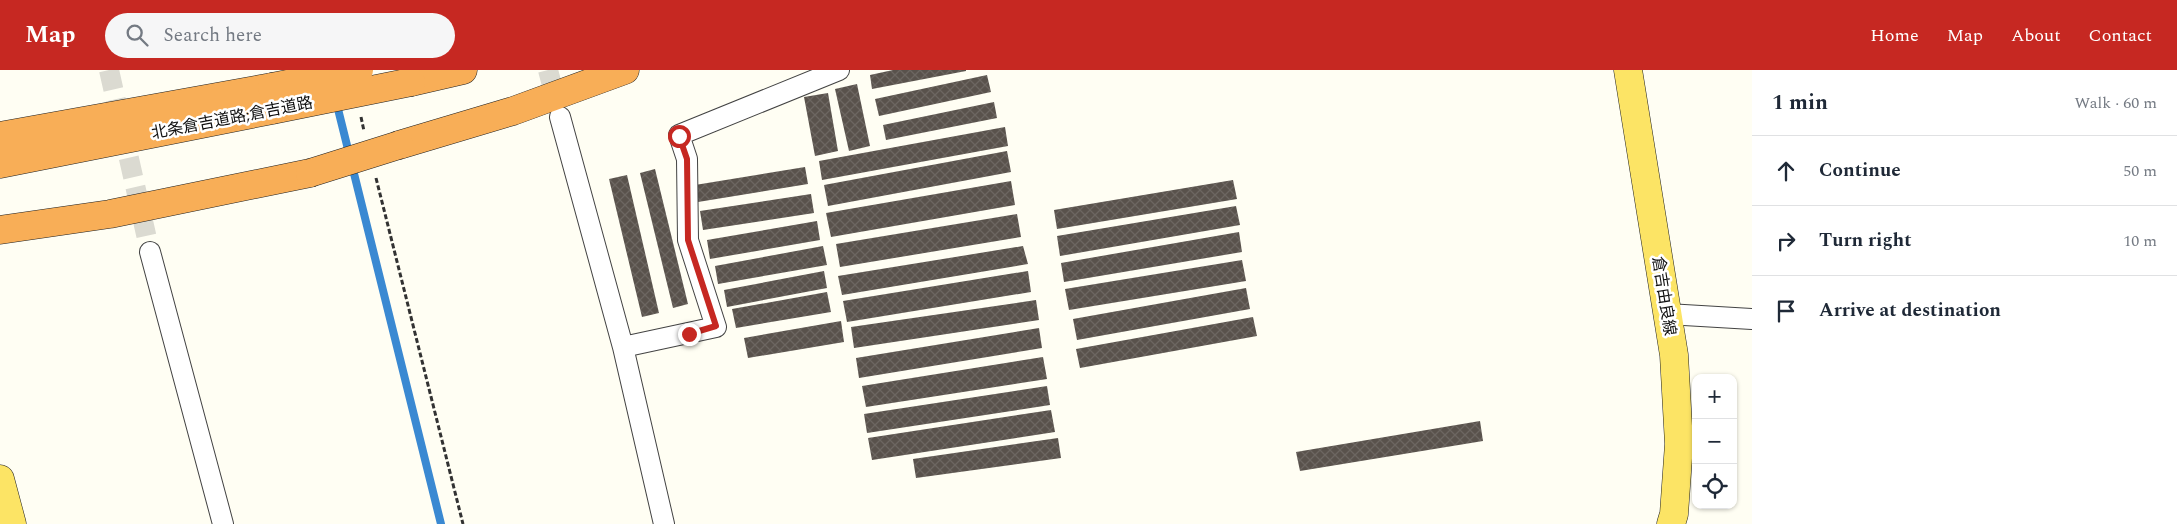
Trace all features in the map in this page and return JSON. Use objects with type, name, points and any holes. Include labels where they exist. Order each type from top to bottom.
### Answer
[{"type":"highway","name":"北条倉吉道路;倉吉道路","points":[[0,164],[272,98],[359,70]]},
{"type":"highway","name":"北条倉吉道路;倉吉道路","points":[[0,136],[272,98],[411,82],[463,70]]},
{"type":"highway","points":[[0,230],[110,214],[310,173],[513,111],[625,70]]},
{"type":"main road","name":"倉吉由良線","points":[[1628,70],[1674,355],[1679,444],[1674,514],[1671,524]]},
{"type":"main road","points":[[0,479],[12,524]]},
{"type":"street","points":[[623,347],[716,326],[688,240],[687,159],[679,136],[839,70]]},
{"type":"street","points":[[560,117],[623,347],[664,524]]},
{"type":"street","points":[[150,252],[223,524]]},
{"type":"street","points":[[1667,314],[1752,319]]},
{"type":"path","points":[[358,109],[366,138]]},
{"type":"path","points":[[376,176],[463,524]]},
{"type":"building","points":[[893,70],[966,71],[872,89],[870,75]]},
{"type":"building","points":[[987,75],[991,92],[879,116],[875,99]]},
{"type":"building","points":[[857,84],[870,146],[849,151],[835,89]]},
{"type":"building","points":[[828,93],[838,151],[815,156],[804,97]]},
{"type":"building","points":[[994,102],[997,118],[886,140],[883,125]]},
{"type":"building","points":[[1005,127],[1008,146],[822,180],[819,161]]},
{"type":"building","points":[[1007,151],[1011,172],[828,206],[824,185]]},
{"type":"building","points":[[805,167],[808,184],[698,202],[695,185]]},
{"type":"building","points":[[655,169],[688,304],[673,308],[640,173]]},
{"type":"building","points":[[627,175],[659,313],[642,317],[609,179]]},
{"type":"building","points":[[1233,180],[1237,199],[1057,229],[1054,210]]},
{"type":"building","points":[[1011,181],[1015,205],[831,237],[826,213]]},
{"type":"building","points":[[811,194],[814,213],[703,230],[700,211]]},
{"type":"building","points":[[1236,206],[1240,225],[1060,256],[1057,236]]},
{"type":"building","points":[[1017,214],[1021,237],[840,267],[836,244]]},
{"type":"building","points":[[817,221],[820,240],[710,259],[707,240]]},
{"type":"building","points":[[1239,232],[1242,252],[1064,282],[1061,263]]},
{"type":"building","points":[[823,246],[827,265],[718,284],[715,266]]},
{"type":"building","points":[[1023,246],[1028,264],[842,295],[838,276]]},
{"type":"building","points":[[1242,260],[1246,281],[1069,310],[1065,289]]},
{"type":"building","points":[[824,271],[827,288],[727,307],[724,290]]},
{"type":"building","points":[[1028,271],[1031,292],[847,322],[843,301]]},
{"type":"building","points":[[1246,288],[1250,309],[1077,340],[1073,319]]},
{"type":"building","points":[[827,292],[831,312],[736,328],[732,309]]},
{"type":"building","points":[[1036,300],[1039,320],[854,348],[851,327]]},
{"type":"building","points":[[1253,317],[1257,336],[1080,368],[1076,349]]},
{"type":"building","points":[[841,321],[844,342],[748,358],[744,338]]},
{"type":"building","points":[[1039,328],[1042,348],[859,378],[856,358]]},
{"type":"building","points":[[1043,357],[1047,379],[866,407],[862,386]]},
{"type":"building","points":[[1047,386],[1050,405],[867,433],[864,414]]},
{"type":"building","points":[[1051,410],[1055,432],[872,460],[868,438]]},
{"type":"building","points":[[1480,421],[1483,441],[1300,471],[1296,452]]},
{"type":"building","points":[[1058,438],[1061,458],[916,478],[913,459]]},
{"type":"waterway","points":[[336,101],[441,524]]},
{"type":"tunnel","points":[[109,70],[150,252]]},
{"type":"tunnel","points":[[548,70],[558,108]]},
{"type":"route","points":[[679,136],[687,159],[688,240],[716,326],[689,334]]}]
